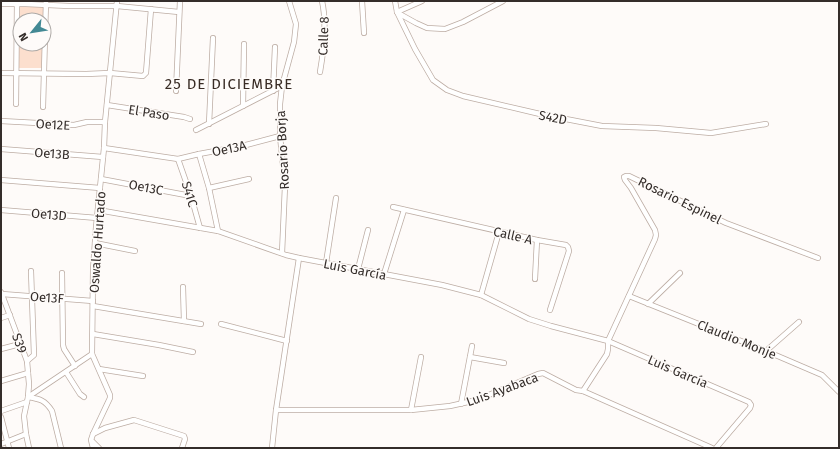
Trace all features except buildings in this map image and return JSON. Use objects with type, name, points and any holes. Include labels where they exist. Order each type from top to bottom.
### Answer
[{"type":"street","points":[[176,91],[180,1]]},
{"type":"street","name":"Rosario Borja","points":[[282,253],[284,186],[280,136],[280,104],[282,86],[294,42],[296,24],[289,1]]},
{"type":"street","name":"Calle 8","points":[[320,72],[323,54],[324,26],[322,1]]},
{"type":"street","points":[[362,1],[364,33]]},
{"type":"street","name":"S42D","points":[[395,1],[397,12],[415,49],[433,80],[447,90],[463,96],[540,114],[602,126],[656,128],[711,133],[766,124]]},
{"type":"street","points":[[397,12],[422,1]]},
{"type":"street","points":[[397,12],[427,28],[445,29],[503,1]]},
{"type":"street","points":[[16,104],[17,3]]},
{"type":"street","points":[[1,4],[46,3],[69,6],[117,3],[151,10],[179,12]]},
{"type":"street","points":[[44,107],[46,3]]},
{"type":"street","name":"Oswaldo Hurtado","points":[[92,354],[93,270],[105,122],[108,105],[117,3]]},
{"type":"street","points":[[1,73],[110,73],[144,76],[146,73],[151,10]]},
{"type":"street","points":[[209,124],[213,38]]},
{"type":"street","points":[[243,106],[244,44]]},
{"type":"street","points":[[273,91],[275,47]]},
{"type":"street","points":[[196,130],[282,86]]},
{"type":"street","name":"El Paso","points":[[108,105],[190,119]]},
{"type":"street","name":"Oe12E","points":[[1,121],[74,126],[87,122],[105,122]]},
{"type":"street","name":"Oe13A","points":[[178,159],[242,146],[280,136]]},
{"type":"street","points":[[104,148],[178,159]]},
{"type":"street","name":"Oe13B","points":[[1,149],[103,157]]},
{"type":"street","points":[[199,154],[209,188],[218,231]]},
{"type":"street","name":"S41C","points":[[178,159],[200,228]]},
{"type":"street","name":"Rosario Espinel","points":[[608,341],[656,234],[643,208],[625,180],[624,177],[627,175],[726,223],[818,258]]},
{"type":"street","name":"Oe13C","points":[[101,179],[191,196]]},
{"type":"street","points":[[209,188],[249,179]]},
{"type":"street","points":[[1,180],[100,188]]},
{"type":"street","points":[[326,263],[336,198]]},
{"type":"street","name":"Calle A","points":[[393,207],[499,232],[566,245],[569,250],[550,310]]},
{"type":"street","name":"Oe13D","points":[[1,210],[97,218]]},
{"type":"street","name":"Luis García","points":[[98,210],[218,231],[299,258],[442,285],[481,295],[529,319],[608,341],[748,400],[751,403],[750,408],[716,448]]},
{"type":"street","points":[[384,274],[404,210]]},
{"type":"street","points":[[358,269],[368,230]]},
{"type":"street","points":[[481,295],[499,232]]},
{"type":"street","points":[[535,280],[537,240]]},
{"type":"street","points":[[95,243],[135,251]]},
{"type":"street","points":[[272,448],[276,410],[299,258]]},
{"type":"street","points":[[27,361],[34,356],[31,271]]},
{"type":"street","points":[[62,273],[64,349],[75,366]]},
{"type":"street","points":[[648,304],[680,273]]},
{"type":"street","points":[[183,287],[184,321]]},
{"type":"street","name":"Oe13F","points":[[1,293],[63,298],[201,324]]},
{"type":"street","name":"S39","points":[[1,293],[27,361],[29,384],[28,400]]},
{"type":"street","name":"Claudio Monje","points":[[629,296],[822,375],[839,392]]},
{"type":"street","points":[[1,318],[10,315]]},
{"type":"street","points":[[766,351],[799,322]]},
{"type":"street","points":[[221,324],[286,341]]},
{"type":"street","points":[[92,334],[193,352]]},
{"type":"street","points":[[583,391],[607,354],[608,341]]},
{"type":"street","points":[[1,349],[20,344]]},
{"type":"street","points":[[461,404],[472,346]]},
{"type":"street","points":[[1,411],[28,400],[92,354],[110,395],[93,434],[93,448]]},
{"type":"street","points":[[411,410],[421,357]]},
{"type":"street","points":[[470,357],[504,363]]},
{"type":"street","points":[[99,369],[143,376]]},
{"type":"street","points":[[66,372],[80,394],[84,397]]},
{"type":"street","points":[[1,381],[28,373]]},
{"type":"street","name":"Luis Ayabaca","points":[[276,410],[411,410],[461,404],[478,400],[542,373],[576,390],[583,391],[712,448]]},
{"type":"street","points":[[28,400],[38,399],[46,402],[52,411],[61,448]]},
{"type":"street","points":[[28,400],[24,416],[26,434],[30,448]]},
{"type":"street","points":[[1,417],[9,448]]},
{"type":"street","points":[[93,434],[105,428],[134,420],[184,436],[185,439],[182,448]]},
{"type":"street","points":[[1,444],[26,434]]},
{"type":"street","points":[[92,440],[99,448]]},
{"type":"shaded area","points":[[20,6],[44,7],[44,12],[20,12]]},
{"type":"shaded area","points":[[19,52],[43,52],[43,68],[18,68]]},
{"type":"district","name":"25 DE DICIEMBRE","points":[[229,84]]}]
